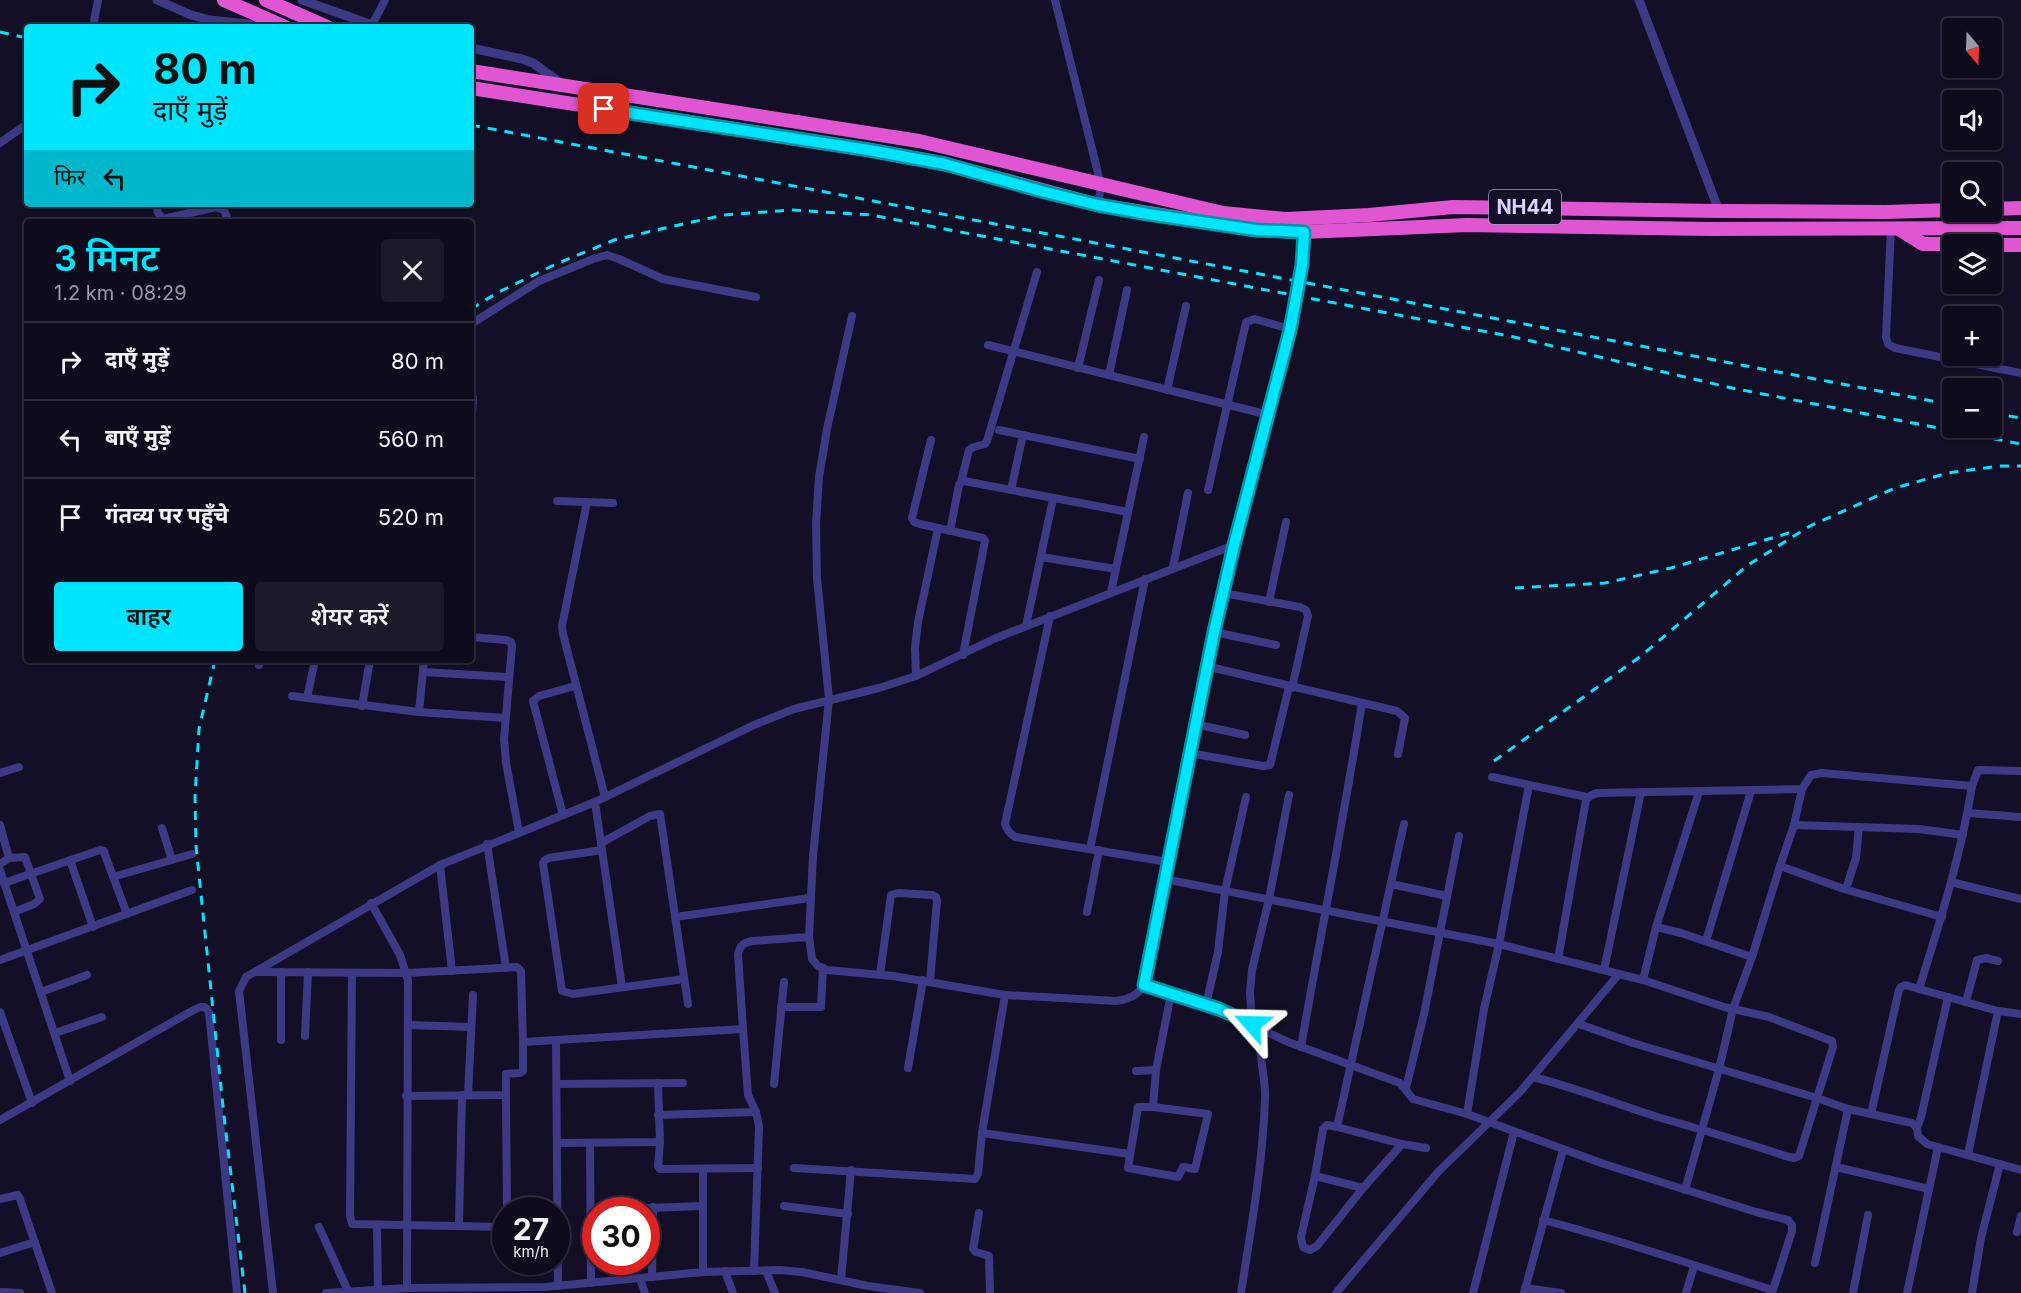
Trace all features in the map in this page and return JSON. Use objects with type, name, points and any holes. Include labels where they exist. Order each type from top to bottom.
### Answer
[{"type":"highway","points":[[224,0],[278,24]]},
{"type":"highway","points":[[266,0],[320,24]]},
{"type":"highway","name":"NH44","points":[[474,71],[919,141],[1223,213],[1286,219],[1369,215],[1453,207],[1719,211],[1942,210]]},
{"type":"highway","name":"NH44","points":[[474,88],[923,160],[1098,205],[1256,230],[1304,232],[1467,225],[1709,229],[2021,228]]},
{"type":"highway","points":[[2002,209],[2021,208]]},
{"type":"highway","points":[[1895,228],[1923,244],[1942,244]]},
{"type":"highway","points":[[2002,245],[2021,245]]},
{"type":"street","points":[[94,24],[98,0]]},
{"type":"street","points":[[157,0],[191,15],[210,20],[248,24]]},
{"type":"street","points":[[302,0],[368,24]]},
{"type":"street","points":[[374,24],[385,0]]},
{"type":"street","points":[[1055,0],[1101,185],[1098,205]]},
{"type":"street","points":[[1639,0],[1719,211]]},
{"type":"street","points":[[474,49],[533,63],[563,85]]},
{"type":"street","points":[[0,143],[24,126]]},
{"type":"street","points":[[163,219],[216,207],[224,210],[228,219]]},
{"type":"street","points":[[1895,228],[1888,344],[1896,348],[2021,373]]},
{"type":"street","points":[[852,316],[827,429],[816,513],[817,578],[829,699],[810,898],[809,937],[812,959],[823,968],[880,974],[1005,995],[1128,1000],[1135,996],[1144,985],[1153,948],[1164,879],[1206,666],[1234,545],[1290,330],[1302,265],[1304,232]]},
{"type":"street","points":[[474,322],[539,281],[608,255],[663,279],[756,297]]},
{"type":"street","points":[[950,531],[969,450],[986,443],[1037,272]]},
{"type":"street","points":[[1078,368],[1099,280]]},
{"type":"street","points":[[1110,375],[1127,290]]},
{"type":"street","points":[[1167,390],[1186,306]]},
{"type":"street","points":[[1208,490],[1246,321],[1255,319],[1290,330]]},
{"type":"street","points":[[988,345],[1269,415]]},
{"type":"street","points":[[999,430],[1140,459]]},
{"type":"street","points":[[1011,490],[1023,435]]},
{"type":"street","points":[[1111,592],[1144,437]]},
{"type":"street","points":[[931,440],[912,518],[914,522],[983,538],[985,541],[963,655]]},
{"type":"street","points":[[961,482],[1128,513]]},
{"type":"street","points":[[1173,567],[1188,493]]},
{"type":"street","points":[[1026,626],[1053,499]]},
{"type":"street","points":[[556,501],[613,503]]},
{"type":"street","points":[[587,502],[562,626],[564,643],[604,797]]},
{"type":"street","points":[[1269,602],[1286,522]]},
{"type":"street","points":[[916,676],[918,622],[938,528]]},
{"type":"street","points":[[273,1293],[239,991],[246,977],[440,865],[595,802],[753,725],[794,709],[879,688],[916,676],[1050,616],[1234,545]]},
{"type":"street","points":[[1041,557],[1116,569]]},
{"type":"street","points":[[1090,849],[1145,579]]},
{"type":"street","points":[[1189,753],[1263,766],[1270,765],[1308,614],[1303,607],[1223,593]]},
{"type":"street","points":[[1050,616],[1005,824],[1010,834],[1015,837],[1168,862]]},
{"type":"street","points":[[1214,632],[1276,645]]},
{"type":"street","points":[[474,637],[511,642],[505,718],[506,763],[519,832]]},
{"type":"street","points":[[307,698],[314,663]]},
{"type":"street","points":[[362,706],[369,663]]},
{"type":"street","points":[[419,712],[424,663]]},
{"type":"street","points":[[1206,666],[1397,711],[1404,716],[1405,722],[1398,754]]},
{"type":"street","points":[[423,672],[508,677]]},
{"type":"street","points":[[563,815],[533,701],[539,696],[575,686]]},
{"type":"street","points":[[292,696],[419,712],[505,718]]},
{"type":"street","points":[[1301,1047],[1362,703]]},
{"type":"street","points":[[1195,724],[1245,735]]},
{"type":"street","points":[[0,773],[19,767]]},
{"type":"street","points":[[1919,989],[1942,917],[1963,835],[1972,786],[1978,770],[2021,771]]},
{"type":"street","points":[[1685,1190],[1719,1069],[1733,1009],[1794,825],[1802,789],[1811,776],[1822,773],[1972,786]]},
{"type":"street","points":[[1492,777],[1587,797],[1596,793],[1802,789]]},
{"type":"street","points":[[1467,1114],[1484,1009],[1499,944],[1529,785]]},
{"type":"street","points":[[1706,941],[1751,791]]},
{"type":"street","points":[[1604,970],[1641,792]]},
{"type":"street","points":[[1643,980],[1656,927],[1699,792]]},
{"type":"street","points":[[1252,1024],[1250,986],[1290,795]]},
{"type":"street","points":[[1206,1005],[1216,961],[1225,891],[1246,796]]},
{"type":"street","points":[[1558,959],[1572,868],[1587,797]]},
{"type":"street","points":[[595,802],[622,987]]},
{"type":"street","points":[[1968,813],[2021,817]]},
{"type":"street","points":[[684,979],[567,994],[562,991],[543,863],[545,860],[601,846],[650,816],[660,814],[688,1004]]},
{"type":"street","points":[[1337,1127],[1404,824]]},
{"type":"street","points":[[0,825],[9,858]]},
{"type":"street","points":[[1794,825],[1919,829],[1963,835]]},
{"type":"street","points":[[1846,889],[1856,858],[1859,827]]},
{"type":"street","points":[[162,828],[172,860]]},
{"type":"street","points":[[1406,1088],[1459,836]]},
{"type":"street","points":[[487,844],[506,968]]},
{"type":"street","points":[[1087,912],[1099,850]]},
{"type":"street","points":[[4,883],[97,851],[104,851],[127,914]]},
{"type":"street","points":[[113,877],[192,854]]},
{"type":"street","points":[[0,864],[9,858],[25,857],[40,899],[14,912]]},
{"type":"street","points":[[69,860],[93,927]]},
{"type":"street","points":[[440,865],[452,971]]},
{"type":"street","points":[[1780,866],[1846,889],[1942,917]]},
{"type":"street","points":[[0,870],[70,1081]]},
{"type":"street","points":[[1164,879],[1324,912],[1499,944],[1604,970],[1733,1009],[1769,1017],[1831,1039],[1833,1047],[1797,1158],[1533,1077]]},
{"type":"street","points":[[1951,882],[2021,899]]},
{"type":"street","points":[[1391,884],[1447,896]]},
{"type":"street","points":[[0,960],[192,890]]},
{"type":"street","points":[[880,974],[891,895],[894,893],[936,897],[927,981],[908,1068]]},
{"type":"street","points":[[675,917],[810,898]]},
{"type":"street","points":[[371,903],[400,955],[407,973],[407,1288]]},
{"type":"street","points":[[1656,927],[1752,957]]},
{"type":"street","points":[[754,1271],[759,1126],[748,1095],[738,954],[739,948],[744,943],[752,941],[809,937]]},
{"type":"street","points":[[1966,1002],[1977,960],[1986,958],[1998,961]]},
{"type":"street","points":[[255,972],[407,973],[517,967],[521,971],[523,1071],[506,1074],[507,1197]]},
{"type":"street","points":[[781,1007],[821,1007],[823,968]]},
{"type":"street","points":[[280,1040],[281,972]]},
{"type":"street","points":[[305,1036],[308,972]]},
{"type":"street","points":[[352,973],[350,1220],[352,1224],[492,1227]]},
{"type":"street","points":[[41,992],[87,975]]},
{"type":"street","points":[[1336,1293],[1437,1172],[1533,1077],[1618,975]]},
{"type":"street","points":[[774,1084],[784,982]]},
{"type":"street","points":[[1144,985],[1206,1005],[1301,1047],[1401,1083],[1413,1099],[1467,1114],[1563,1150],[1685,1190],[1788,1220],[1792,1231],[1772,1292],[1645,1249],[1543,1220]]},
{"type":"street","points":[[1871,1114],[1899,990],[1903,986],[1998,1011],[2021,1014]]},
{"type":"street","points":[[1152,1107],[1156,1070],[1171,994]]},
{"type":"street","points":[[459,1226],[465,1095],[473,995]]},
{"type":"street","points":[[795,1168],[975,1179],[978,1174],[982,1133],[1005,995]]},
{"type":"street","points":[[1948,997],[1917,1134],[1922,1142],[2021,1170]]},
{"type":"street","points":[[0,1120],[190,1012],[205,1007],[208,1012],[237,1293]]},
{"type":"street","points":[[1968,1154],[1998,1011]]},
{"type":"street","points":[[0,1012],[32,1103]]},
{"type":"street","points":[[55,1033],[102,1017]]},
{"type":"street","points":[[1579,1024],[1633,1043],[1848,1109],[1912,1123],[1917,1128]]},
{"type":"street","points":[[408,1025],[471,1027]]},
{"type":"street","points":[[523,1042],[743,1029]]},
{"type":"street","points":[[1241,1293],[1263,1135],[1265,1085],[1259,1044],[1263,1030]]},
{"type":"street","points":[[556,1041],[558,1286]]},
{"type":"street","points":[[1136,1071],[1156,1070]]},
{"type":"street","points":[[658,1083],[660,1142],[658,1166],[660,1170],[758,1168]]},
{"type":"street","points":[[557,1084],[683,1083]]},
{"type":"street","points":[[406,1096],[506,1095]]},
{"type":"street","points":[[1138,1107],[1152,1107],[1208,1114],[1195,1169],[1183,1167],[1178,1177],[1128,1168],[1138,1107]]},
{"type":"street","points":[[1815,1263],[1848,1109]]},
{"type":"street","points":[[658,1115],[756,1113]]},
{"type":"street","points":[[1402,1144],[1362,1188],[1317,1246],[1310,1250],[1306,1249],[1301,1243],[1301,1237],[1316,1176],[1323,1129],[1327,1125],[1426,1148]]},
{"type":"street","points":[[1473,1293],[1514,1132]]},
{"type":"street","points":[[982,1133],[1130,1154]]},
{"type":"street","points":[[557,1143],[660,1142]]},
{"type":"street","points":[[590,1143],[591,1283]]},
{"type":"street","points":[[1907,1293],[1938,1147]]},
{"type":"street","points":[[1561,1293],[1525,1291],[1563,1150]]},
{"type":"street","points":[[1972,1293],[1983,1229],[2000,1164]]},
{"type":"street","points":[[1836,1167],[1929,1189]]},
{"type":"street","points":[[703,1170],[703,1272]]},
{"type":"street","points":[[841,1280],[851,1170]]},
{"type":"street","points":[[1316,1176],[1362,1188]]},
{"type":"street","points":[[0,1199],[18,1195],[52,1293]]},
{"type":"street","points":[[660,1208],[703,1206]]},
{"type":"street","points":[[784,1206],[848,1214]]},
{"type":"street","points":[[979,1213],[973,1249],[989,1256],[990,1293]]},
{"type":"street","points":[[1853,1293],[1868,1215]]},
{"type":"street","points":[[2017,1232],[2021,1216]]},
{"type":"street","points":[[377,1225],[378,1290]]},
{"type":"street","points":[[319,1227],[348,1292]]},
{"type":"street","points":[[0,1253],[35,1242]]},
{"type":"street","points":[[1686,1293],[1694,1266]]},
{"type":"street","points":[[766,1270],[775,1293]]},
{"type":"street","points":[[326,1293],[407,1288],[546,1290],[558,1286],[703,1272],[766,1270],[802,1272],[868,1286],[920,1293]]},
{"type":"street","points":[[725,1271],[733,1293]]},
{"type":"street","points":[[640,1279],[645,1293]]},
{"type":"street","points":[[0,1292],[20,1293]]},
{"type":"railway","points":[[0,32],[24,37]]},
{"type":"railway","points":[[474,126],[1942,403]]},
{"type":"railway","points":[[474,307],[497,293],[556,264],[614,240],[665,228],[724,215],[792,210],[871,215],[1514,337],[1732,388],[2021,444]]},
{"type":"railway","points":[[2002,415],[2021,418]]},
{"type":"railway","points":[[1494,761],[1641,656],[1748,565],[1810,526],[1895,488],[1948,473],[2000,466],[2021,466]]},
{"type":"railway","points":[[1515,588],[1605,583],[1671,568],[1792,532]]},
{"type":"railway","points":[[214,663],[199,729],[195,797],[196,846],[245,1293]]},
{"type":"route","points":[[604,109],[945,164],[1045,192],[1148,214],[1256,230],[1304,232],[1302,265],[1290,330],[1234,545],[1214,632],[1144,985],[1219,1009],[1252,1024]]}]
